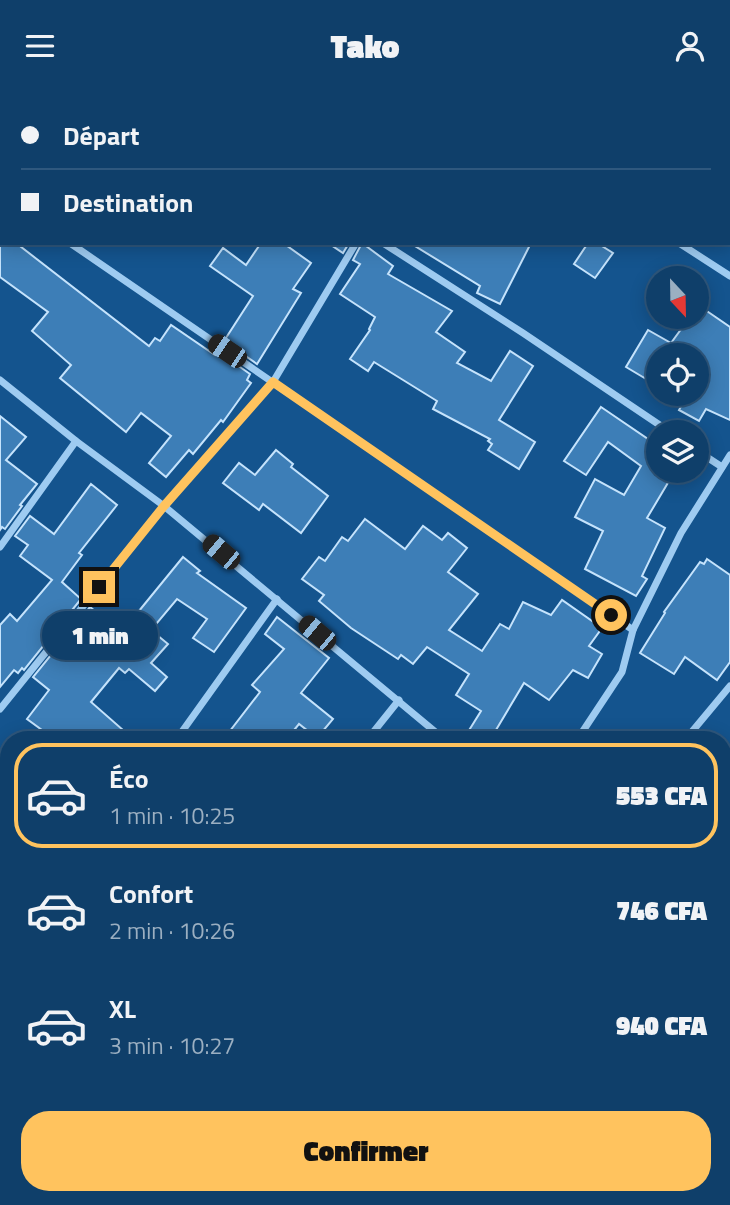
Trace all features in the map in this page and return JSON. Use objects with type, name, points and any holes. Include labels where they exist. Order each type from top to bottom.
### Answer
[{"type":"street","points":[[73,245],[633,630]]},
{"type":"street","points":[[0,709],[164,506],[273,382],[355,245]]},
{"type":"street","points":[[386,245],[652,420]]},
{"type":"street","points":[[682,245],[730,276]]},
{"type":"street","points":[[0,380],[164,506],[434,731]]},
{"type":"street","points":[[0,547],[76,441]]},
{"type":"street","points":[[583,731],[622,671],[633,630],[681,533],[730,455]]},
{"type":"street","points":[[709,458],[722,467]]},
{"type":"street","points":[[182,731],[277,599]]},
{"type":"street","points":[[692,731],[730,686]]},
{"type":"street","points":[[374,731],[398,700]]},
{"type":"building","points":[[0,245],[19,245],[149,346],[155,338],[160,341],[171,325],[215,355],[217,351],[250,374],[247,380],[251,383],[223,422],[221,420],[193,454],[189,450],[166,477],[149,463],[171,436],[141,413],[126,432],[60,378],[71,365],[32,331],[48,312],[0,277]]},
{"type":"building","points":[[260,245],[286,245],[311,263],[293,289],[301,293],[257,364],[224,341],[253,296],[210,266],[223,248],[246,265]]},
{"type":"building","points":[[331,245],[348,245],[343,253]]},
{"type":"building","points":[[361,245],[365,245],[393,266],[388,274],[452,311],[436,332],[465,352],[457,363],[491,381],[510,351],[533,366],[499,420],[535,442],[519,469],[488,450],[492,444],[488,441],[490,439],[433,409],[437,401],[374,362],[368,371],[350,359],[370,330],[375,317],[340,294],[360,264],[353,260]]},
{"type":"building","points":[[413,245],[530,245],[500,304],[477,293],[480,286]]},
{"type":"building","points":[[587,245],[600,245],[613,253],[595,278],[574,264]]},
{"type":"building","points":[[709,313],[730,327],[730,420],[706,409],[697,420],[679,410],[681,406],[709,406],[709,343],[671,343],[681,329],[709,329]]},
{"type":"building","points":[[648,330],[671,343],[646,343],[646,379],[626,367]]},
{"type":"building","points":[[601,407],[646,438],[646,483],[668,483],[647,518],[665,528],[642,576],[647,579],[636,596],[585,569],[603,531],[575,517],[595,479],[624,495],[641,466],[608,442],[586,475],[564,461]]},
{"type":"building","points":[[0,416],[26,437],[6,460],[37,484],[5,529],[2,527],[0,530]]},
{"type":"building","points":[[276,450],[293,464],[291,467],[328,496],[301,533],[263,504],[259,510],[223,483],[239,463],[255,475]]},
{"type":"building","points":[[91,484],[117,505],[79,553],[82,555],[62,582],[81,599],[24,670],[22,668],[18,673],[14,670],[0,687],[0,625],[10,614],[17,621],[52,580],[20,556],[28,545],[15,536],[30,516],[54,534]]},
{"type":"building","points":[[365,519],[405,549],[423,526],[442,540],[448,533],[467,548],[448,572],[478,594],[449,630],[482,651],[500,624],[509,629],[523,602],[551,615],[562,600],[602,628],[589,646],[602,654],[588,678],[573,670],[549,700],[524,683],[495,731],[469,731],[481,711],[456,695],[469,674],[427,647],[413,664],[401,655],[398,659],[351,628],[319,601],[324,595],[302,579],[319,557],[325,561],[342,537],[348,541]]},
{"type":"building","points":[[183,557],[200,571],[197,573],[246,608],[214,652],[193,638],[207,619],[177,599],[151,630],[168,644],[151,663],[167,677],[155,691],[129,669],[125,673],[119,668],[91,702],[122,731],[43,731],[27,719],[49,690],[33,677],[90,607],[121,633]]},
{"type":"building","points":[[707,559],[730,575],[730,662],[717,680],[685,657],[674,674],[640,653],[664,612],[700,562],[704,564]]},
{"type":"building","points":[[277,617],[329,658],[301,693],[333,719],[323,731],[308,731],[299,724],[293,731],[230,731],[260,692],[252,685],[284,649],[265,634]]},
{"type":"route","points":[[99,587],[164,506],[273,382],[611,615]]}]
